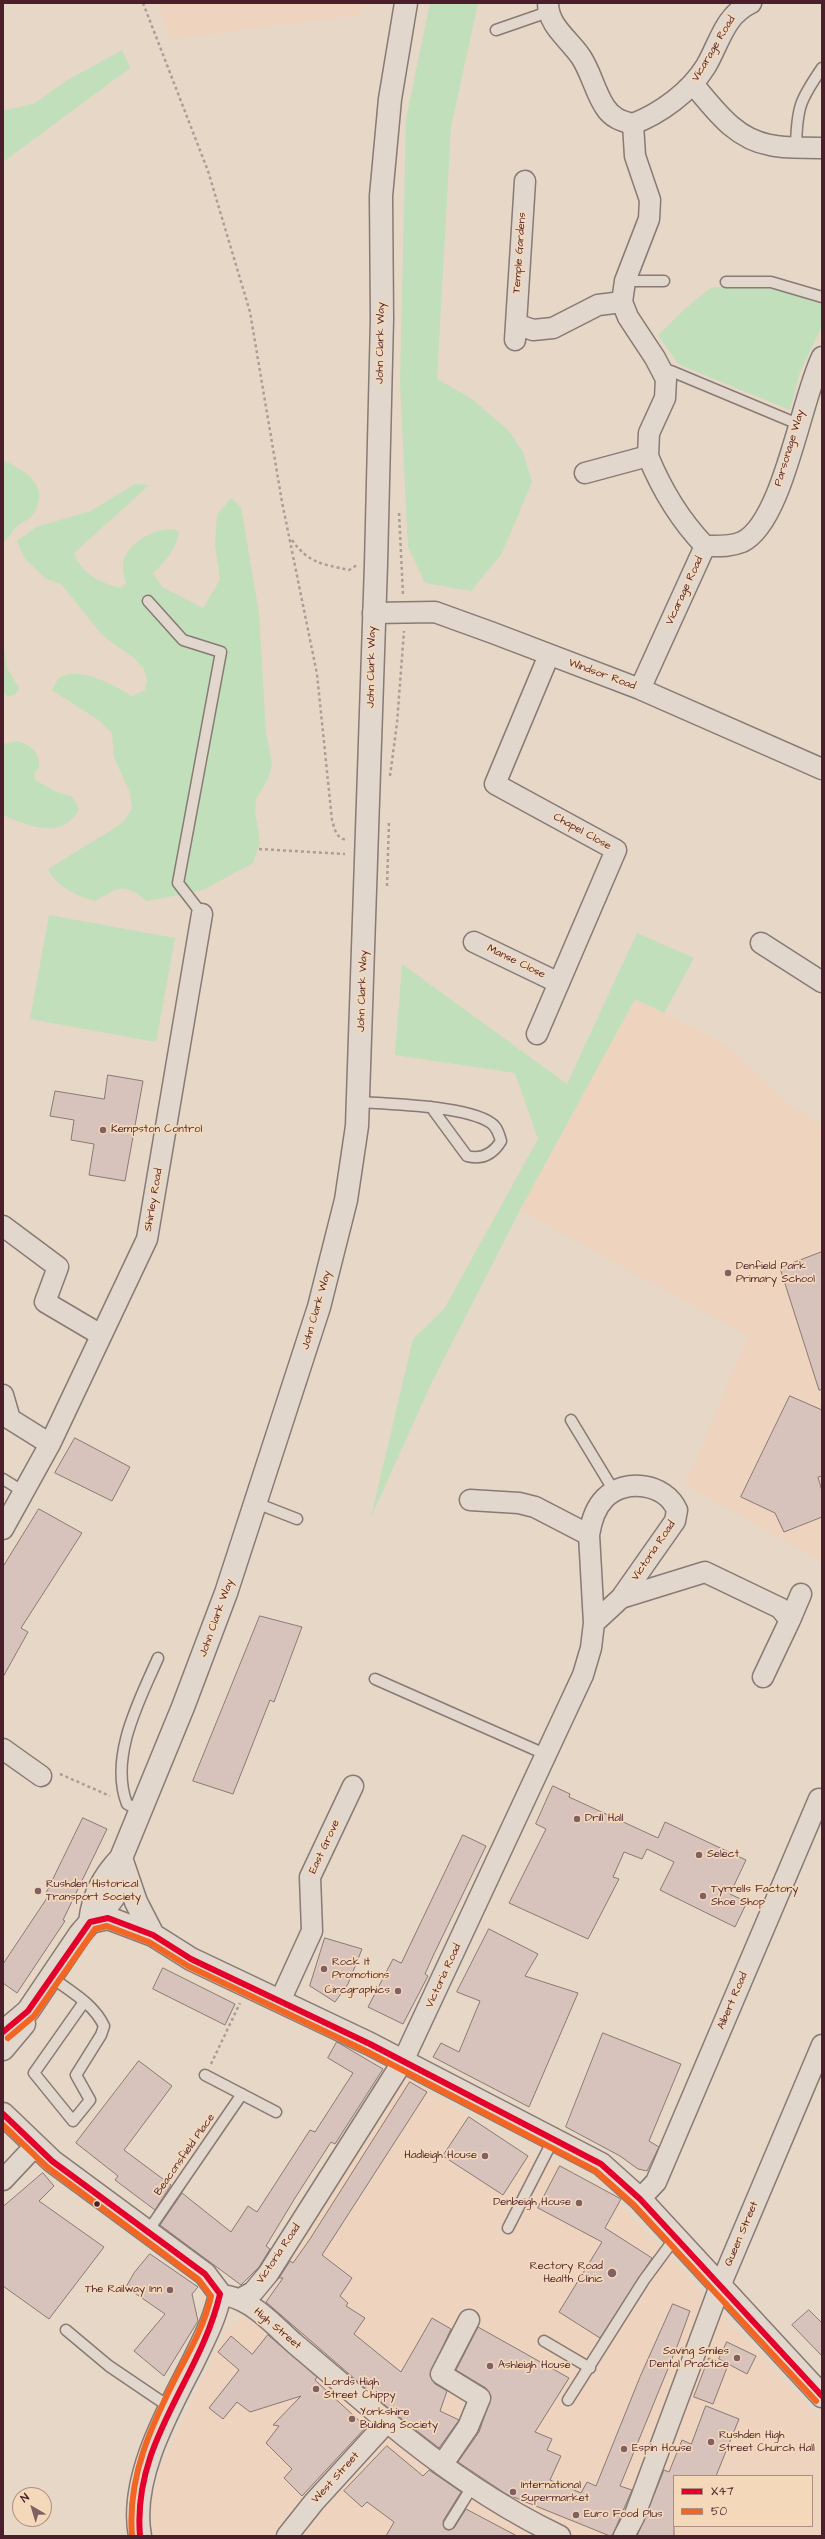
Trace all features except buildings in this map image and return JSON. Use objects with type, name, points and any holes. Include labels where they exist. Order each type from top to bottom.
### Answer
[{"type":"main road","name":"John Clark Way","points":[[121,1858],[133,1807],[183,1707],[226,1593],[319,1307],[346,1200],[360,1102],[382,319],[381,196],[390,99],[406,3]]},
{"type":"main road","points":[[3,2032],[28,2011],[90,1922],[92,1903],[103,1879],[121,1858]]},
{"type":"main road","points":[[121,1858],[136,1902],[153,1935]]},
{"type":"main road","points":[[90,1922],[108,1918],[153,1935],[191,1959],[403,2061],[554,2138],[601,2164],[640,2199],[822,2396]]},
{"type":"main road","points":[[3,2049],[25,2023],[28,2011]]},
{"type":"main road","name":"High Street","points":[[3,2114],[35,2146],[102,2199],[148,2231],[205,2274],[230,2296]]},
{"type":"main road","points":[[140,2536],[138,2513],[142,2478],[171,2408],[212,2324],[230,2296]]},
{"type":"street","name":"Vicarage Road","points":[[633,124],[649,118],[693,84],[706,66],[728,21],[739,9],[751,3]]},
{"type":"street","points":[[548,8],[558,30],[582,57],[605,108],[618,121],[633,124],[635,156],[650,200],[649,219],[625,281],[622,302]]},
{"type":"street","points":[[693,84],[730,126],[748,138],[770,146],[822,148]]},
{"type":"street","name":"Temple Gardens","points":[[525,181],[515,332],[553,328],[598,305],[622,302]]},
{"type":"street","name":"Vicarage Road","points":[[622,302],[628,317],[666,379],[665,398],[649,433],[648,456],[655,473],[690,530],[705,546],[640,689]]},
{"type":"street","name":"Parsonage Way","points":[[705,546],[724,546],[742,542],[761,526],[784,474],[812,380],[822,356]]},
{"type":"street","points":[[585,473],[648,456]]},
{"type":"street","name":"Windsor Road","points":[[373,613],[435,612],[640,689],[822,769]]},
{"type":"street","name":"Chapel Close","points":[[537,1034],[616,850],[495,784],[549,655]]},
{"type":"street","name":"Shirley Road","points":[[3,1529],[50,1444],[147,1239],[202,914]]},
{"type":"street","name":"Manse Close","points":[[474,942],[558,983]]},
{"type":"street","points":[[761,943],[822,982]]},
{"type":"street","points":[[3,1226],[58,1267],[45,1302],[101,1335]]},
{"type":"street","points":[[3,1395],[10,1419],[50,1444]]},
{"type":"street","name":"Victoria Road","points":[[230,2296],[253,2292],[268,2274],[403,2061],[547,1755],[583,1675],[591,1648],[594,1623],[589,1535],[599,1505],[614,1491],[624,1487],[653,1489],[665,1494],[677,1510],[675,1521],[621,1598],[594,1623]]},
{"type":"street","points":[[470,1500],[519,1503],[535,1507],[589,1535]]},
{"type":"street","points":[[621,1598],[705,1572],[780,1608],[790,1620]]},
{"type":"street","points":[[763,1677],[801,1594]]},
{"type":"street","points":[[3,1749],[41,1776]]},
{"type":"street","name":"East Grove","points":[[280,2001],[312,1931],[310,1878],[353,1786]]},
{"type":"street","name":"Albert Road","points":[[640,2199],[656,2182],[821,1796]]},
{"type":"street","name":"Queen Street","points":[[624,2536],[634,2517],[720,2286],[822,2045]]},
{"type":"street","points":[[3,2180],[35,2146]]},
{"type":"street","name":"High Street","points":[[230,2296],[387,2422],[472,2487],[516,2515],[560,2536]]},
{"type":"street","points":[[442,2465],[468,2427],[480,2398],[441,2374],[469,2320]]},
{"type":"street","name":"West Street","points":[[287,2536],[314,2502],[387,2422]]},
{"type":"lane","points":[[496,30],[548,8]]},
{"type":"lane","points":[[796,146],[796,115],[804,94],[822,68]]},
{"type":"lane","points":[[625,281],[664,281]]},
{"type":"lane","points":[[726,282],[771,282],[822,297]]},
{"type":"lane","points":[[661,370],[671,372],[798,424]]},
{"type":"lane","points":[[148,601],[183,640],[221,652],[178,883],[202,914]]},
{"type":"lane","points":[[360,1102],[431,1107],[481,1117],[492,1123],[498,1130],[501,1141],[494,1151],[486,1156],[476,1158],[467,1156],[431,1107]]},
{"type":"lane","points":[[570,1420],[614,1491]]},
{"type":"lane","points":[[3,1479],[24,1492]]},
{"type":"lane","points":[[256,1503],[297,1518]]},
{"type":"lane","points":[[133,1807],[122,1791],[124,1747],[158,1658]]},
{"type":"lane","points":[[375,1678],[547,1755]]},
{"type":"lane","points":[[51,1977],[84,2002],[98,2014],[104,2026],[101,2035],[76,2075],[90,2100],[73,2122],[34,2073],[84,2002]]},
{"type":"lane","points":[[205,2075],[276,2112]]},
{"type":"lane","name":"Beaconsfield Place","points":[[148,2231],[242,2094]]},
{"type":"lane","points":[[508,2228],[554,2138]]},
{"type":"lane","points":[[568,2400],[590,2368],[644,2280],[675,2238]]},
{"type":"lane","points":[[66,2330],[109,2366],[171,2408]]},
{"type":"lane","points":[[544,2341],[590,2368]]},
{"type":"lane","points":[[449,2524],[472,2487]]},
{"type":"path","points":[[143,3],[208,171],[250,312],[270,434],[318,674],[332,820],[336,834],[343,840],[354,841]]},
{"type":"path","points":[[290,538],[302,554],[317,563],[349,570],[360,563]]},
{"type":"path","points":[[390,780],[404,637]]},
{"type":"path","points":[[389,816],[389,838]]},
{"type":"path","points":[[259,849],[345,854]]},
{"type":"path","points":[[41,1776],[54,1771],[133,1807]]},
{"type":"path","points":[[205,2075],[248,1986]]},
{"type":"shaded area","points":[[157,3],[363,3],[359,15],[171,39]]},
{"type":"shaded area","name":"Denfield Park Primary School","points":[[636,999],[727,1045],[782,1099],[822,1125],[822,1561],[685,1485],[748,1336],[520,1210]]},
{"type":"shaded area","points":[[407,2077],[528,2156],[560,2166],[611,2195],[822,2421],[822,2536],[149,2536],[146,2528],[158,2473],[226,2330],[264,2302]]},
{"type":"green space","points":[[430,3],[478,3],[451,127],[437,379],[472,399],[508,430],[523,452],[532,482],[502,553],[471,591],[425,583],[408,547],[400,382],[406,119]]},
{"type":"green space","points":[[122,50],[130,68],[3,162],[3,111],[35,103],[66,81]]},
{"type":"green space","points":[[712,287],[757,287],[794,293],[822,305],[822,326],[800,372],[790,410],[678,364],[658,335],[687,307]]},
{"type":"green space","points":[[3,460],[27,474],[33,480],[39,494],[38,503],[34,513],[17,526],[9,537],[3,542]]},
{"type":"green space","points":[[135,484],[149,485],[74,553],[77,560],[87,572],[99,580],[121,588],[126,583],[123,572],[125,557],[136,542],[154,532],[171,529],[179,531],[176,543],[170,554],[153,573],[162,587],[203,608],[220,580],[215,544],[217,515],[231,498],[241,507],[259,613],[266,732],[272,764],[268,779],[256,799],[255,811],[260,843],[253,863],[203,890],[147,901],[131,891],[120,889],[94,901],[67,890],[56,881],[48,869],[118,826],[125,820],[132,808],[130,793],[114,757],[112,733],[100,721],[52,690],[61,677],[69,674],[78,674],[97,679],[132,696],[145,690],[147,681],[144,669],[134,658],[103,636],[61,584],[45,578],[25,559],[17,541],[36,527],[91,511]]},
{"type":"green space","points":[[3,640],[7,668],[19,688],[15,695],[8,696],[3,692]]},
{"type":"green space","points":[[17,741],[30,747],[36,753],[39,768],[34,773],[35,780],[55,791],[73,797],[79,809],[72,819],[63,825],[54,828],[44,828],[23,823],[3,815],[3,744]]},
{"type":"green space","points":[[49,915],[175,938],[156,1042],[30,1019]]},
{"type":"green space","points":[[637,933],[694,958],[664,1013],[635,999],[520,1210],[431,1384],[371,1517],[413,1339],[444,1309],[538,1139],[515,1073],[395,1055],[402,964],[567,1084]]},
{"type":"transit line","name":"X47","points":[[3,2032],[28,2011],[90,1922],[108,1918],[153,1935],[191,1959],[370,2044],[601,2164],[640,2199],[822,2396]]},
{"type":"transit line","name":"50","points":[[8,2038],[34,2016],[95,1929],[107,1926],[149,1942],[188,1966],[366,2051],[596,2171],[634,2205],[816,2401]]},
{"type":"transit line","name":"X47","points":[[3,2114],[52,2161],[205,2274],[220,2294],[198,2355],[157,2440],[146,2470],[140,2502],[140,2536]]},
{"type":"transit line","name":"50","points":[[3,2125],[47,2167],[199,2280],[211,2296],[198,2335],[169,2391],[151,2431],[144,2451],[133,2492],[131,2514],[132,2536]]},
{"type":"place","name":"Kempston Control","points":[[103,1130]]},
{"type":"place","name":"Denfield Park Primary School","points":[[728,1273]]},
{"type":"place","name":"Drill Hall","points":[[577,1819]]},
{"type":"place","name":"Select","points":[[699,1855]]},
{"type":"place","name":"Rushden Historical Transport Society","points":[[38,1891]]},
{"type":"place","name":"Tyrrells Factory Shoe Shop","points":[[703,1896]]},
{"type":"place","name":"Rock It Promotions","points":[[324,1969]]},
{"type":"place","name":"Circgraphics","points":[[398,1991]]},
{"type":"place","name":"Hadleigh House","points":[[485,2156]]},
{"type":"place","name":"Denbeigh House","points":[[579,2203]]},
{"type":"place","name":"Rectory Road Health Clinic","points":[[612,2273]]},
{"type":"place","name":"The Railway Inn","points":[[170,2290]]},
{"type":"place","name":"Saving Smiles Dental Practice","points":[[737,2358]]},
{"type":"place","name":"Ashleigh House","points":[[490,2366]]},
{"type":"place","name":"Lords High Street Chippy","points":[[316,2389]]},
{"type":"place","name":"Yorkshire Building Society","points":[[352,2419]]},
{"type":"place","name":"Rushden High Street Church Hall","points":[[711,2442]]},
{"type":"place","name":"Espin House","points":[[624,2449]]},
{"type":"place","name":"International Supermarket","points":[[513,2492]]},
{"type":"place","name":"Euro Food Plus","points":[[576,2515]]}]
